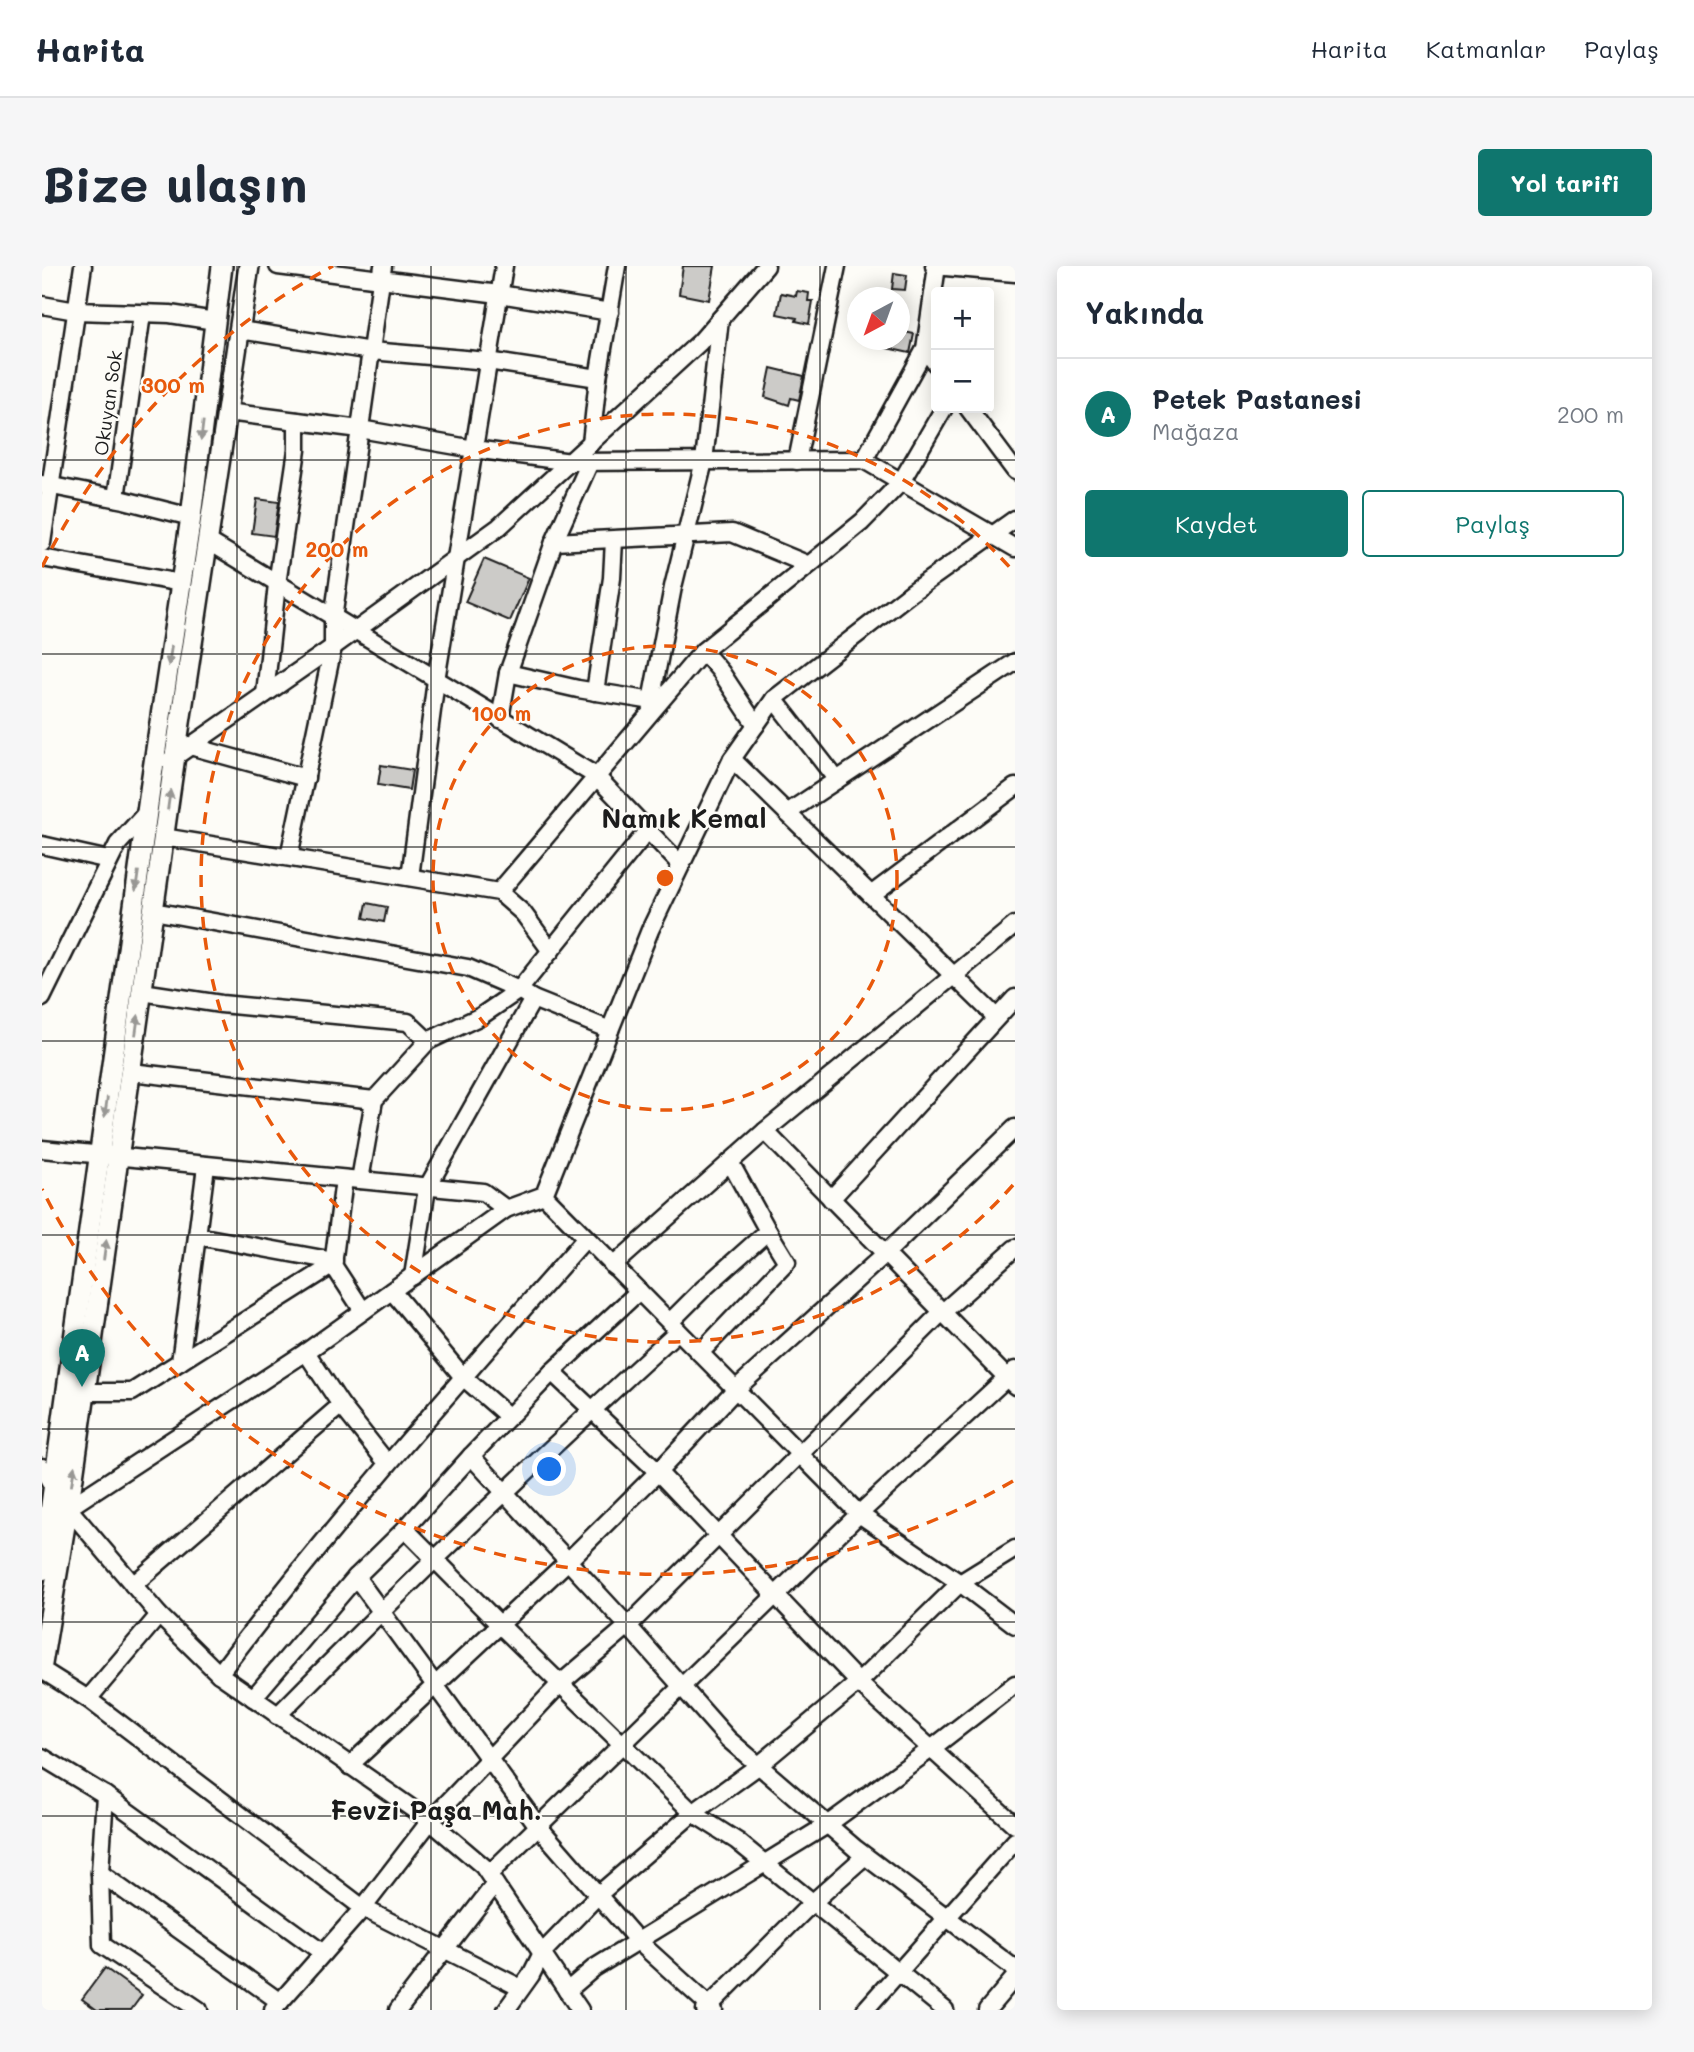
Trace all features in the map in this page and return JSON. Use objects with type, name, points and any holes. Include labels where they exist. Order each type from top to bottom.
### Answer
[{"type":"main road","points":[[42,1664],[85,1392],[147,812],[191,517],[222,266]]},
{"type":"main road","points":[[42,1570],[46,1518],[54,1489],[109,1156],[131,1072],[163,837],[182,751],[208,541],[249,266]]},
{"type":"street","points":[[42,543],[46,484],[83,266]]},
{"type":"street","points":[[278,266],[382,272],[610,312]]},
{"type":"street","points":[[410,877],[436,680],[504,266]]},
{"type":"street","points":[[591,443],[598,378],[617,266]]},
{"type":"street","points":[[152,776],[182,751],[355,632],[499,527],[700,342],[766,266]]},
{"type":"street","points":[[797,461],[837,266]]},
{"type":"street","points":[[864,460],[925,349],[936,266],[1015,273]]},
{"type":"street","points":[[289,857],[333,647],[333,619],[382,272]]},
{"type":"street","points":[[42,305],[76,311],[170,314],[215,321]]},
{"type":"street","name":"Okuyan Sok","points":[[116,498],[142,314]]},
{"type":"street","points":[[655,701],[673,587],[704,461],[720,319]]},
{"type":"street","points":[[240,330],[371,351],[488,361],[598,378]]},
{"type":"street","points":[[925,349],[931,357]]},
{"type":"street","points":[[227,412],[360,429],[474,450],[571,462],[864,460],[1015,548]]},
{"type":"street","points":[[499,892],[655,701],[703,651],[862,522],[901,482],[941,413]]},
{"type":"street","points":[[972,413],[1015,471]]},
{"type":"street","points":[[265,694],[277,584],[297,450],[297,421]]},
{"type":"street","points":[[500,719],[508,673],[554,542],[590,462]]},
{"type":"street","points":[[46,484],[191,517]]},
{"type":"street","points":[[68,1508],[306,1352],[506,1209],[544,1195],[650,930],[732,759],[774,699],[912,592],[1015,519]]},
{"type":"street","points":[[554,542],[732,533],[809,565]]},
{"type":"street","points":[[595,692],[612,578],[614,540]]},
{"type":"street","points":[[208,541],[596,776],[681,865]]},
{"type":"street","points":[[42,558],[181,583]]},
{"type":"street","points":[[703,651],[721,672],[756,725]]},
{"type":"street","points":[[787,813],[1015,662]]},
{"type":"street","points":[[508,673],[595,692],[655,701]]},
{"type":"street","points":[[774,699],[837,780]]},
{"type":"street","points":[[182,751],[306,778]]},
{"type":"street","points":[[732,759],[996,1017]]},
{"type":"street","points":[[871,895],[1015,787]]},
{"type":"street","points":[[42,998],[47,970],[118,844],[147,812]]},
{"type":"street","points":[[412,1276],[427,1188],[526,995],[551,951],[648,830]]},
{"type":"street","points":[[163,837],[499,892],[523,913],[551,951]]},
{"type":"street","points":[[42,845],[109,860]]},
{"type":"street","points":[[153,911],[468,968],[610,1030]]},
{"type":"street","points":[[613,1266],[765,1131],[1015,926]]},
{"type":"street","points":[[142,992],[221,1004],[408,1022],[428,1041]]},
{"type":"street","points":[[363,1311],[334,1263],[352,1180],[374,1100],[428,1041],[526,995]]},
{"type":"street","points":[[831,1199],[1015,998]]},
{"type":"street","points":[[131,1072],[374,1100]]},
{"type":"street","points":[[349,1766],[569,1560],[658,1472],[736,1389],[884,1254],[1015,1128]]},
{"type":"street","points":[[398,2010],[492,1879],[538,1826],[859,1514],[1012,1378],[942,1313],[765,1131]]},
{"type":"street","points":[[42,1149],[483,1192],[506,1209]]},
{"type":"street","points":[[700,1353],[788,1262],[730,1162]]},
{"type":"street","points":[[180,1362],[206,1166]]},
{"type":"street","points":[[544,1195],[859,1514],[960,1583],[1015,1625]]},
{"type":"street","points":[[277,1716],[381,1611],[507,1492],[674,1327],[704,1288],[768,1231]]},
{"type":"street","points":[[197,1236],[334,1263]]},
{"type":"street","points":[[219,1674],[270,1606],[387,1463],[586,1238]]},
{"type":"street","points":[[100,1873],[275,2008],[363,1908],[430,1821],[560,1684],[628,1626],[942,1313],[1015,1248]]},
{"type":"street","points":[[85,1392],[132,1392],[334,1263]]},
{"type":"street","points":[[392,1291],[463,1377],[509,1417]]},
{"type":"street","points":[[253,1698],[356,1577],[405,1529],[552,1372],[639,1291]]},
{"type":"street","points":[[306,1352],[341,1405],[387,1463]]},
{"type":"street","points":[[552,1372],[658,1472],[859,1682],[1015,1825]]},
{"type":"street","points":[[133,1585],[341,1405]]},
{"type":"street","points":[[471,1456],[569,1560],[728,1740],[865,1856],[1015,1969]]},
{"type":"street","points":[[42,1467],[68,1508],[133,1585],[159,1615],[219,1674],[430,1821],[483,1866],[580,2010]]},
{"type":"street","points":[[405,1529],[499,1625],[693,1813],[737,1841],[945,2010]]},
{"type":"street","points":[[506,2010],[542,1953],[598,1894],[693,1813],[758,1766],[859,1682],[960,1583],[1015,1549]]},
{"type":"street","points":[[356,1577],[538,1826],[638,1941],[710,2009],[812,1903],[865,1856]]},
{"type":"street","points":[[88,1699],[159,1615]]},
{"type":"street","points":[[42,1670],[88,1699],[363,1908],[522,1988]]},
{"type":"street","points":[[567,1991],[594,1968],[827,1825],[1015,1684]]},
{"type":"street","points":[[42,1757],[105,1795],[323,1953]]},
{"type":"street","points":[[105,1795],[100,1873],[102,1945],[199,2010]]},
{"type":"street","points":[[865,2010],[1015,1841]]},
{"type":"street","points":[[987,2010],[1015,1977]]},
{"type":"building","points":[[683,266],[715,266],[709,300],[679,294]]},
{"type":"building","points":[[894,273],[907,275],[905,287],[892,287]]},
{"type":"building","points":[[797,291],[809,293],[808,301],[813,301],[809,324],[796,321],[797,318],[777,314],[781,293],[796,296]]},
{"type":"building","points":[[910,333],[914,334],[910,353],[896,350],[910,350]]},
{"type":"building","points":[[771,368],[804,376],[799,400],[791,398],[789,405],[765,397]]},
{"type":"building","points":[[257,499],[279,502],[274,536],[252,533]]},
{"type":"building","points":[[484,559],[529,578],[510,621],[465,602]]},
{"type":"building","points":[[381,765],[412,770],[409,790],[378,785]]},
{"type":"building","points":[[367,903],[387,907],[384,922],[364,918]]},
{"type":"building","points":[[105,1968],[142,1995],[131,2010],[97,2010],[82,1999]]},
{"type":"place","name":"Petek Pastanesi","points":[[82,1387]]},
{"type":"district","name":"Namık Kemal","points":[[684,819]]},
{"type":"district","name":"Fevzi Paşa Mah.","points":[[436,1811]]}]
